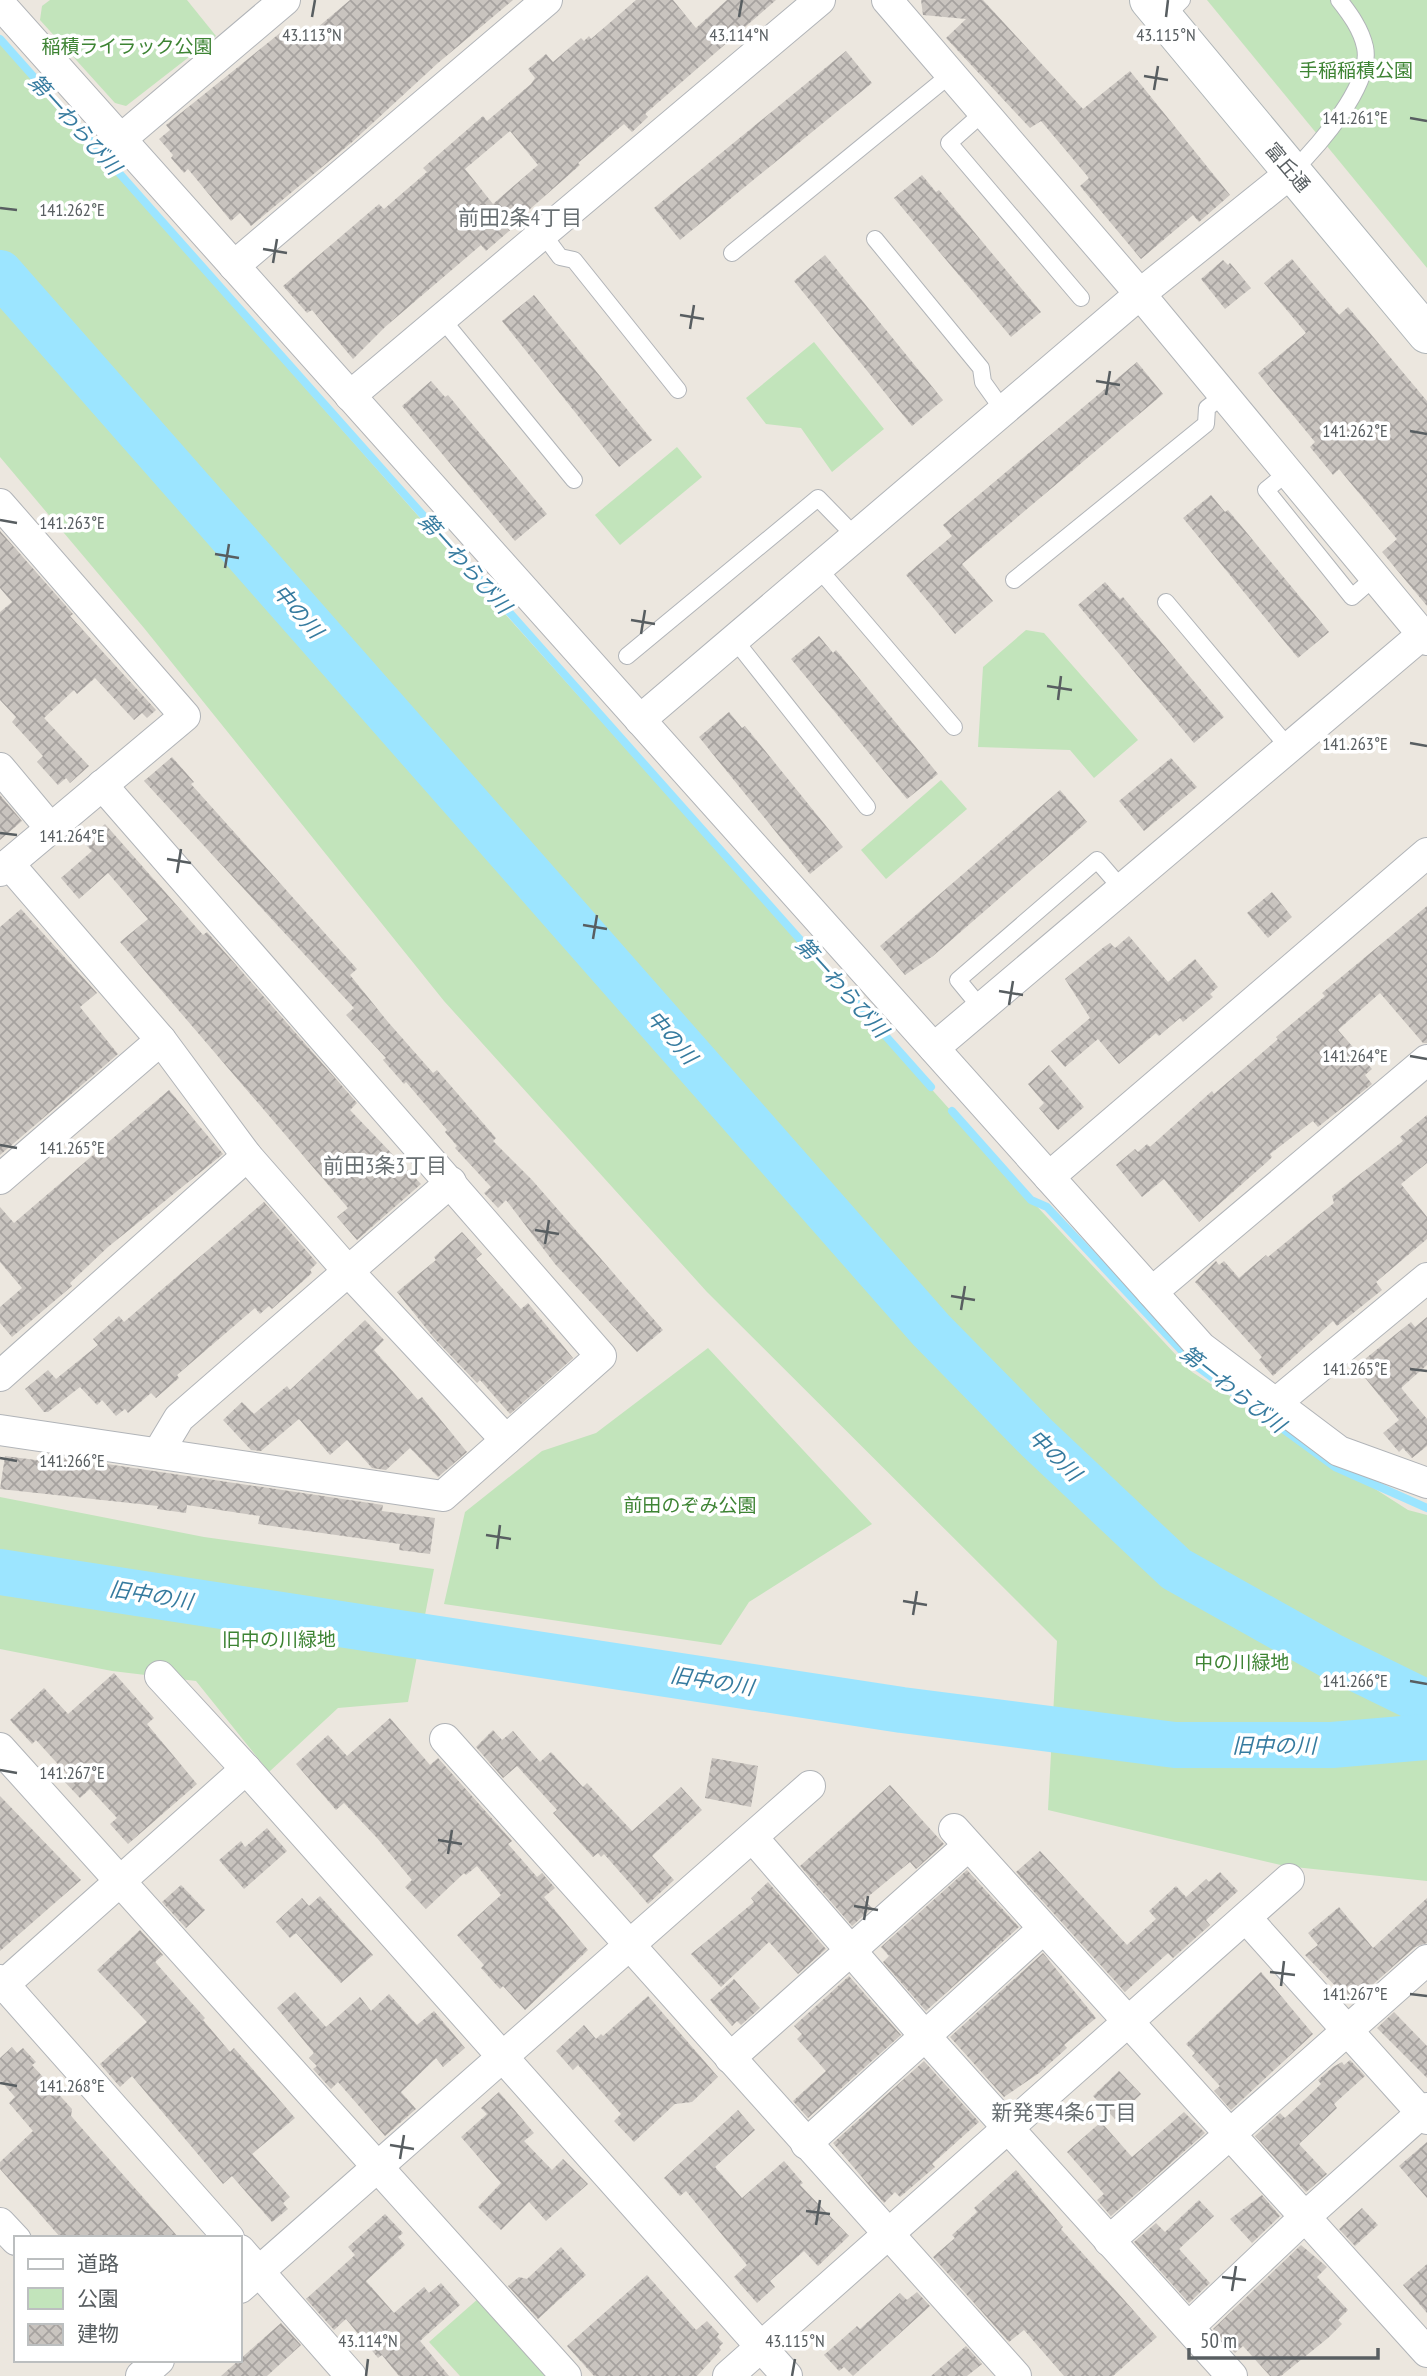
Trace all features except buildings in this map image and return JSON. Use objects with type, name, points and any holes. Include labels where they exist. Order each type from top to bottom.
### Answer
[{"type":"street","points":[[121,139],[285,0]]},
{"type":"street","points":[[234,266],[547,0]]},
{"type":"street","points":[[350,396],[820,0]]},
{"type":"street","points":[[887,0],[1140,294],[1425,637],[1289,748],[934,1048]]},
{"type":"street","points":[[12,6],[121,139],[1201,1347],[1339,1451],[1427,1483]]},
{"type":"street","name":"富丘通","points":[[1165,6],[1292,172],[1427,334]]},
{"type":"street","points":[[640,720],[1140,294],[1292,172]]},
{"type":"street","points":[[0,504],[185,716],[4,868],[161,1040],[247,1156],[347,1270],[506,1440]]},
{"type":"street","points":[[0,768],[51,829]]},
{"type":"street","points":[[0,1430],[443,1496],[601,1356],[103,786]]},
{"type":"street","points":[[1049,1177],[1427,853]]},
{"type":"street","points":[[0,1180],[161,1040]]},
{"type":"street","points":[[1152,1292],[1427,1060]]},
{"type":"street","points":[[0,1376],[247,1156]]},
{"type":"street","points":[[158,1454],[179,1418],[451,1182]]},
{"type":"street","points":[[1276,1403],[1427,1278]]},
{"type":"street","points":[[160,1676],[788,2376]]},
{"type":"street","points":[[445,1739],[1016,2376]]},
{"type":"street","points":[[0,1748],[566,2376]]},
{"type":"street","points":[[227,2236],[1,1984],[246,1769]]},
{"type":"street","points":[[351,2376],[246,2270],[377,2167],[810,1786]]},
{"type":"street","points":[[753,1838],[924,2035],[1232,2376]]},
{"type":"street","points":[[730,2058],[850,1950],[961,1838],[1427,2352]]},
{"type":"street","points":[[728,2376],[1289,1880]]},
{"type":"street","points":[[1189,2327],[1306,2216],[1425,2113],[1247,1919]]},
{"type":"street","points":[[806,2144],[1042,1930]]},
{"type":"street","points":[[1109,2241],[1427,1960]]},
{"type":"street","points":[[0,2223],[14,2238]]},
{"type":"street","points":[[127,2362],[140,2376],[157,2362]]},
{"type":"lane","points":[[1292,172],[1342,114],[1359,81],[1366,50],[1357,25],[1339,0]]},
{"type":"lane","points":[[732,253],[951,74]]},
{"type":"lane","points":[[984,112],[949,144],[1081,299]]},
{"type":"lane","points":[[543,234],[560,257],[574,260],[678,390]]},
{"type":"lane","points":[[875,239],[981,368],[983,382],[1003,410]]},
{"type":"lane","points":[[442,318],[575,481]]},
{"type":"lane","points":[[1014,580],[1206,424],[1207,408],[1224,394]]},
{"type":"lane","points":[[627,656],[818,498],[855,536]]},
{"type":"lane","points":[[818,568],[954,727]]},
{"type":"lane","points":[[1166,602],[1289,748]]},
{"type":"lane","points":[[734,639],[867,807]]},
{"type":"green space","name":"稲積ライラック公園","points":[[50,0],[187,0],[216,36],[126,106],[115,103],[40,20],[42,6]]},
{"type":"green space","name":"手稲稲積公園","points":[[1207,0],[1427,0],[1427,268]]},
{"type":"green space","name":"中の川緑地","points":[[0,42],[480,586],[1031,1200],[1192,1372],[1408,1510],[1427,1515],[1427,1881],[1285,1866],[1048,1810],[1057,1641],[707,1292],[444,1001],[144,628],[0,457]]},
{"type":"green space","points":[[814,342],[884,429],[832,472],[801,428],[766,424],[746,398]]},
{"type":"green space","points":[[677,447],[702,477],[620,545],[595,515]]},
{"type":"green space","points":[[1026,630],[1044,633],[1138,740],[1094,778],[1070,750],[978,747],[983,667]]},
{"type":"green space","points":[[941,780],[967,809],[886,879],[861,850]]},
{"type":"green space","name":"前田のぞみ公園","points":[[708,1348],[872,1524],[749,1602],[721,1645],[444,1604],[465,1512],[542,1451],[596,1433]]},
{"type":"green space","name":"旧中の川緑地","points":[[0,1497],[204,1537],[434,1569],[408,1702],[338,1708],[269,1772],[196,1681],[112,1671],[0,1649]]},
{"type":"green space","points":[[479,2298],[551,2376],[460,2376],[429,2342]]},
{"type":"waterway","name":"第一わらび川","points":[[0,39],[931,1087]]},
{"type":"waterway","name":"中の川","points":[[0,273],[931,1330],[1037,1438],[1176,1569],[1333,1657],[1427,1703]]},
{"type":"waterway","name":"第一わらび川","points":[[952,1111],[1031,1200],[1047,1207],[1195,1365],[1335,1467],[1427,1508]]},
{"type":"waterway","name":"旧中の川","points":[[0,1572],[902,1710],[1175,1745],[1332,1745],[1427,1737]]},
{"type":"district","name":"前田2条4丁目","points":[[520,217]]},
{"type":"district","name":"前田3条3丁目","points":[[385,1165]]},
{"type":"district","name":"新発寒4条6丁目","points":[[1064,2112]]}]
